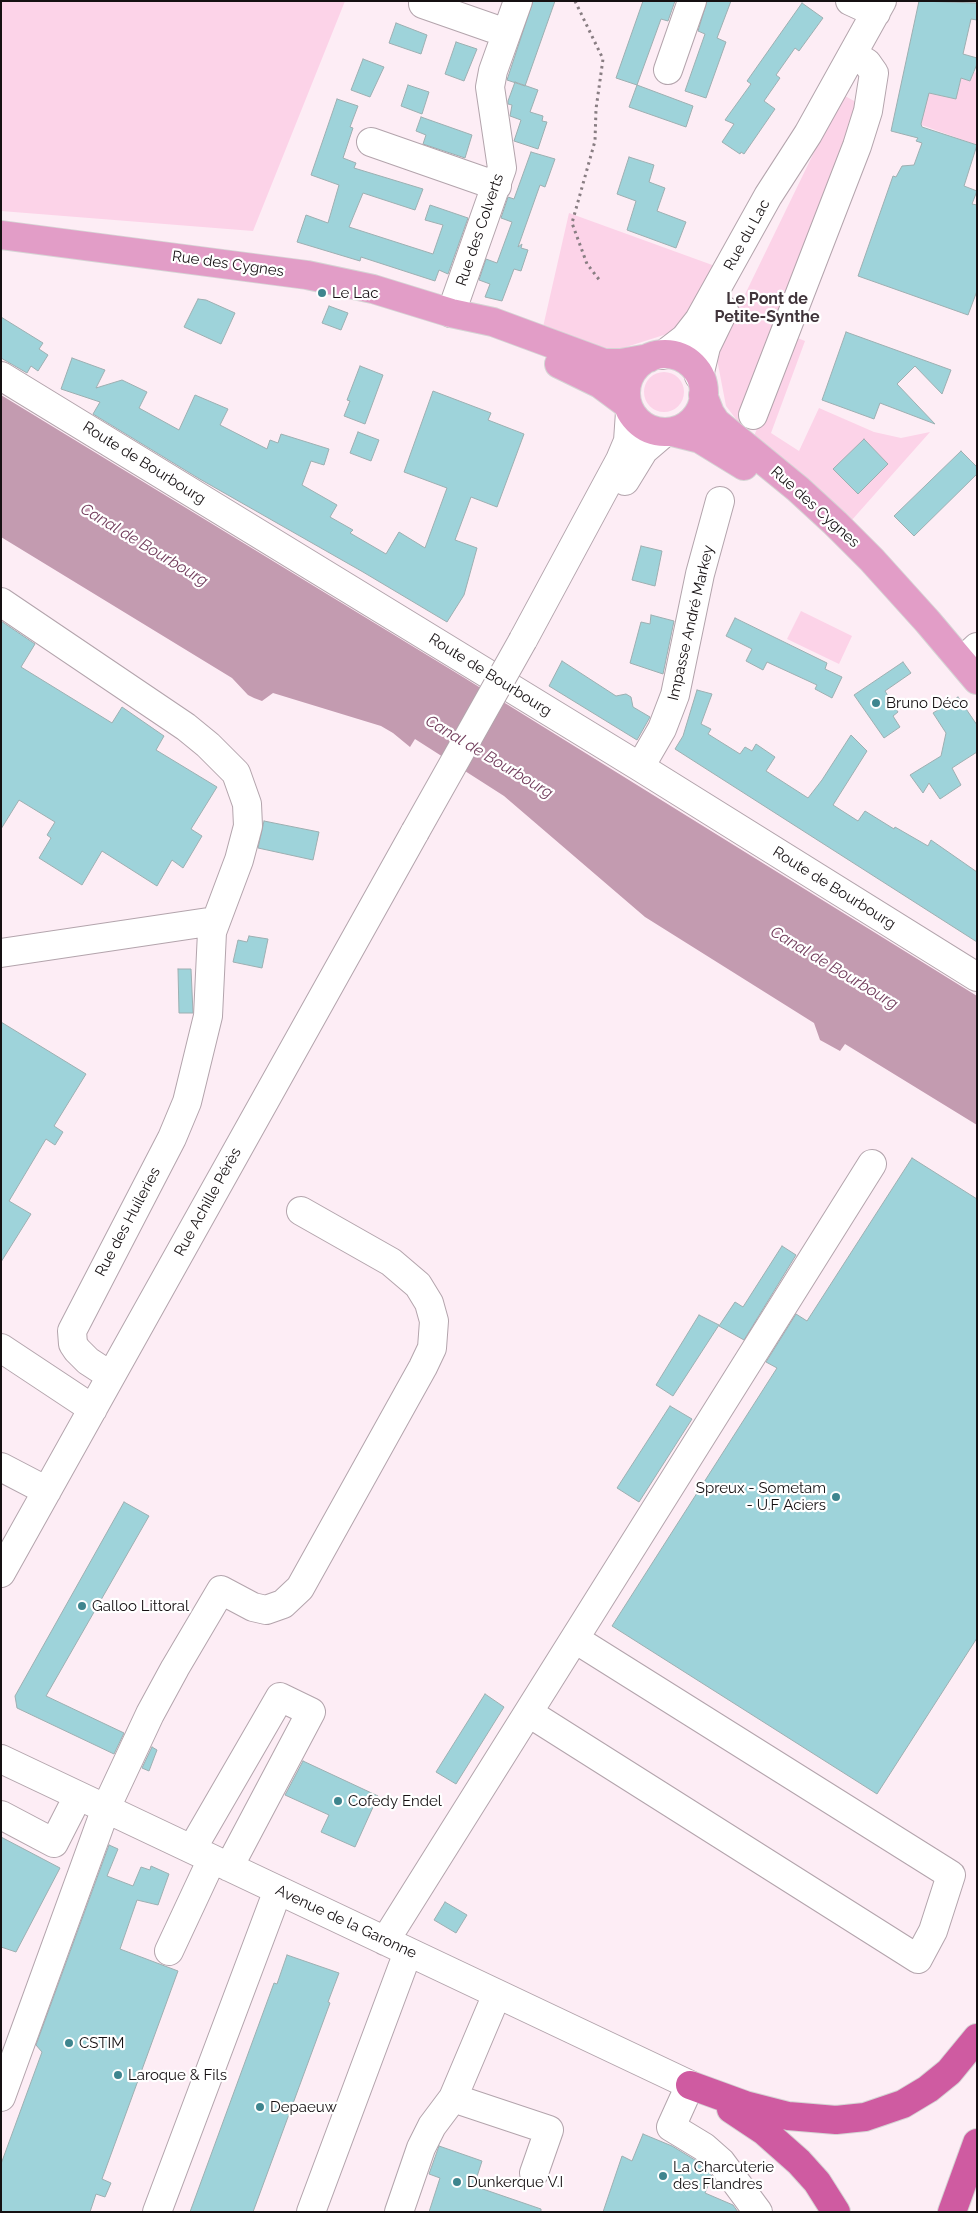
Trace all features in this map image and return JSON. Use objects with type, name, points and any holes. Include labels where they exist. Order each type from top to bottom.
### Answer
[{"type":"highway","points":[[690,2085],[745,2105],[788,2116],[829,2120],[865,2117],[903,2104],[928,2089],[949,2072],[977,2038]]},
{"type":"highway","points":[[690,2085],[752,2122],[789,2152],[817,2182],[836,2212]]},
{"type":"highway","points":[[952,2212],[977,2143]]},
{"type":"main road","name":"Rue des Cygnes","points":[[1,235],[291,272],[373,289],[451,313],[500,324],[604,363],[622,363],[656,356]]},
{"type":"main road","name":"Rue des Cygnes","points":[[451,313],[594,380],[612,391],[629,408]]},
{"type":"main road","points":[[656,356],[683,359],[692,366],[701,385],[701,407],[695,417],[684,427],[669,432],[645,427],[629,408],[626,390],[630,376],[637,367],[656,356]]},
{"type":"main road","name":"Rue des Cygnes","points":[[701,385],[710,413],[716,422],[824,512],[872,560],[928,622]]},
{"type":"main road","name":"Rue des Cygnes","points":[[669,432],[700,439],[723,451],[770,484],[858,556],[972,663]]},
{"type":"street","name":"Rue des Colverts","points":[[451,313],[497,186],[502,161],[490,86],[493,71],[518,1]]},
{"type":"street","points":[[668,70],[692,1]]},
{"type":"street","points":[[850,1],[879,7]]},
{"type":"street","points":[[423,4],[506,34]]},
{"type":"street","name":"Rue du Lac","points":[[656,356],[685,338],[696,324],[768,196],[808,134],[879,7]]},
{"type":"street","points":[[753,416],[857,146],[868,111],[874,73],[867,63],[853,54]]},
{"type":"street","name":"Rue du Lac","points":[[701,385],[702,360],[708,340],[781,195],[808,134]]},
{"type":"street","points":[[370,142],[497,186]]},
{"type":"street","name":"Route de Bourbourg","points":[[1,376],[640,767],[977,977]]},
{"type":"street","points":[[523,640],[620,460],[628,441],[629,408]]},
{"type":"street","points":[[523,640],[591,538],[644,450],[669,432]]},
{"type":"street","name":"Impasse André Markey","points":[[640,767],[662,729],[673,702],[685,653],[700,574],[720,501]]},
{"type":"street","name":"Rue des Huileries","points":[[1,602],[186,727],[220,755],[236,774],[247,804],[248,826],[236,871],[215,921],[210,951],[208,1016],[186,1102],[172,1138],[72,1331],[73,1344],[77,1350],[111,1376]]},
{"type":"street","name":"Rue Achille Pérès","points":[[1,1573],[523,640]]},
{"type":"street","points":[[1,952],[215,921]]},
{"type":"street","points":[[311,2212],[397,1946],[528,1713],[872,1164]]},
{"type":"street","points":[[1,2097],[106,1808],[154,1706],[222,1590],[253,1607],[266,1610],[283,1604],[296,1593],[305,1581],[424,1367],[432,1348],[434,1321],[429,1303],[418,1285],[391,1262],[301,1211]]},
{"type":"street","points":[[2,1352],[93,1409]]},
{"type":"street","points":[[1,1467],[47,1492]]},
{"type":"street","points":[[528,1713],[918,1959],[933,1931],[950,1875],[575,1639]]},
{"type":"street","points":[[169,1951],[280,1697],[310,1712],[211,1858]]},
{"type":"street","name":"Avenue de la Garonne","points":[[1,1759],[690,2085]]},
{"type":"street","points":[[1,1815],[54,1842],[78,1796]]},
{"type":"street","points":[[157,2212],[278,1890]]},
{"type":"street","points":[[398,2212],[426,2136],[453,2098],[497,1994]]},
{"type":"street","points":[[690,2085],[671,2127],[713,2154],[725,2167],[758,2212]]},
{"type":"street","points":[[453,2098],[549,2130],[534,2173]]},
{"type":"path","points":[[575,1],[603,59],[596,109],[596,141],[572,224],[587,264],[600,282]]},
{"type":"shaded area","points":[[1,1],[345,1],[253,231],[1,211]]},
{"type":"shaded area","points":[[974,72],[977,73],[977,145],[913,122],[925,92],[956,99],[961,78],[970,81]]},
{"type":"shaded area","points":[[845,96],[856,102],[859,112],[797,270],[742,427],[726,406],[716,354],[837,105]]},
{"type":"shaded area","points":[[569,213],[715,266],[686,319],[670,333],[623,348],[599,351],[543,327]]},
{"type":"shaded area","points":[[795,337],[805,341],[771,433],[799,451],[819,408],[874,432],[901,438],[930,432],[851,521],[754,436]]},
{"type":"shaded area","points":[[668,372],[675,375],[681,381],[684,392],[683,400],[675,409],[668,412],[660,412],[653,409],[645,400],[644,388],[647,381],[656,373]]},
{"type":"shaded area","points":[[801,611],[852,636],[839,664],[787,639]]},
{"type":"water","name":"Canal de Bourbourg","points":[[1,395],[463,677],[977,996],[977,1125],[845,1044],[840,1051],[820,1040],[814,1023],[645,917],[504,796],[415,739],[410,747],[381,726],[273,693],[262,701],[254,698],[248,695],[232,678],[1,537]]},
{"type":"building","points":[[533,1],[555,1],[525,86],[507,80]]},
{"type":"building","points":[[643,1],[675,1],[668,21],[661,19],[637,85],[616,78]]},
{"type":"building","points":[[707,1],[731,1],[717,38],[726,42],[706,98],[685,91],[705,34],[698,31]]},
{"type":"building","points":[[919,1],[977,3],[977,20],[971,19],[963,54],[977,58],[977,64],[970,81],[961,78],[956,99],[929,93],[921,124],[922,127],[977,145],[964,186],[977,191],[972,204],[977,205],[977,291],[968,315],[858,276],[893,176],[896,177],[902,166],[914,165],[922,143],[916,141],[918,138],[891,131]]},
{"type":"building","points":[[802,3],[823,18],[799,51],[795,48],[776,75],[780,78],[764,101],[775,109],[744,154],[741,152],[740,154],[722,142],[734,124],[725,120],[751,84],[747,81]]},
{"type":"building","points":[[396,23],[427,35],[421,54],[389,43]]},
{"type":"building","points":[[456,42],[477,49],[464,81],[445,74]]},
{"type":"building","points":[[363,59],[384,67],[370,97],[351,90]]},
{"type":"building","points":[[515,82],[538,90],[530,112],[543,116],[542,121],[547,122],[538,149],[514,141],[521,120],[510,116],[512,105],[508,104],[508,101]]},
{"type":"building","points":[[408,85],[429,92],[422,114],[401,106]]},
{"type":"building","points":[[637,85],[693,106],[686,127],[629,107]]},
{"type":"building","points":[[337,99],[358,106],[350,127],[353,128],[343,158],[356,163],[354,168],[423,189],[415,210],[363,193],[349,227],[433,254],[443,225],[425,220],[430,205],[468,218],[448,274],[439,270],[435,281],[361,257],[360,261],[297,242],[306,215],[328,223],[339,185],[311,175]]},
{"type":"building","points":[[421,117],[472,135],[465,158],[423,144],[426,135],[416,131]]},
{"type":"building","points":[[531,152],[555,159],[545,187],[540,185],[518,247],[522,244],[521,248],[528,250],[521,271],[514,269],[502,301],[485,297],[490,284],[479,280],[486,259],[497,263],[512,222],[501,218],[508,197],[514,199]]},
{"type":"building","points":[[629,157],[654,165],[649,182],[665,188],[657,211],[686,222],[676,248],[627,230],[636,201],[617,194]]},
{"type":"building","points":[[198,299],[206,300],[235,313],[221,344],[184,327]]},
{"type":"building","points":[[329,306],[348,313],[341,330],[322,323]]},
{"type":"building","points":[[1,317],[43,343],[39,349],[48,355],[38,371],[31,366],[27,373],[1,358]]},
{"type":"building","points":[[846,332],[951,370],[942,394],[915,366],[897,384],[935,424],[880,403],[874,419],[822,400]]},
{"type":"building","points":[[72,358],[105,370],[96,388],[122,380],[147,392],[139,408],[179,430],[195,395],[228,409],[220,425],[267,449],[270,440],[278,443],[281,434],[329,449],[324,465],[311,461],[302,485],[337,505],[330,517],[353,530],[350,533],[386,554],[399,532],[425,548],[447,488],[404,472],[433,391],[491,413],[488,420],[524,434],[497,507],[471,497],[455,540],[477,548],[464,595],[447,622],[198,478],[93,414],[100,402],[61,389]]},
{"type":"building","points":[[360,366],[383,375],[365,424],[344,416],[350,401],[347,400]]},
{"type":"building","points":[[358,432],[379,440],[371,461],[350,453]]},
{"type":"building","points":[[864,439],[888,464],[858,494],[833,469]]},
{"type":"building","points":[[961,451],[977,467],[977,474],[914,536],[894,516]]},
{"type":"building","points":[[641,546],[662,551],[655,586],[632,580]]},
{"type":"building","points":[[651,615],[674,621],[663,674],[630,663],[641,622],[650,624]]},
{"type":"building","points":[[735,618],[827,663],[825,669],[842,677],[832,698],[815,689],[817,685],[767,662],[763,670],[746,661],[752,649],[726,636]]},
{"type":"building","points":[[1,621],[35,644],[21,667],[112,723],[122,707],[164,736],[156,750],[217,787],[191,829],[202,836],[183,868],[172,860],[157,886],[102,851],[82,885],[39,858],[51,838],[47,835],[55,822],[19,800],[1,829]]},
{"type":"building","points":[[562,661],[616,696],[626,694],[631,697],[633,707],[650,717],[637,740],[549,686]]},
{"type":"building","name":"Bruno Déco","points":[[903,662],[911,673],[885,691],[898,712],[893,716],[900,727],[884,738],[854,695]]},
{"type":"building","points":[[697,690],[712,694],[701,724],[711,729],[708,734],[740,754],[745,747],[752,751],[756,744],[775,757],[766,771],[808,798],[851,735],[867,751],[833,805],[858,821],[865,811],[894,829],[895,827],[928,846],[931,840],[977,872],[977,942],[675,749],[683,736]]},
{"type":"building","points":[[958,697],[977,725],[977,752],[952,768],[961,785],[940,799],[929,783],[923,793],[910,775],[941,756],[946,733],[933,713]]},
{"type":"building","points":[[264,821],[319,832],[313,860],[258,848]]},
{"type":"building","points":[[249,936],[268,939],[262,968],[233,962],[238,940],[247,942]]},
{"type":"building","points":[[178,969],[191,969],[193,1013],[179,1013]]},
{"type":"building","points":[[1,1022],[86,1074],[54,1126],[63,1132],[55,1145],[46,1139],[9,1201],[31,1214],[1,1262]]},
{"type":"building","name":"Spreux - Sometam - U.F Aciers","points":[[912,1158],[977,1199],[977,1638],[877,1794],[612,1626],[777,1368],[766,1362],[796,1314],[807,1321]]},
{"type":"building","points":[[782,1246],[796,1255],[744,1340],[719,1326],[735,1302],[743,1307]]},
{"type":"building","points":[[699,1315],[719,1325],[673,1396],[656,1385]]},
{"type":"building","points":[[670,1406],[692,1419],[639,1502],[617,1488]]},
{"type":"building","name":"Galloo Littoral","points":[[124,1502],[149,1516],[46,1696],[124,1733],[114,1754],[17,1708],[15,1696]]},
{"type":"building","points":[[485,1694],[504,1707],[456,1784],[436,1772]]},
{"type":"building","points":[[152,1747],[157,1750],[149,1771],[142,1768]]},
{"type":"building","name":"Cofedy Endel","points":[[303,1761],[378,1796],[355,1847],[321,1832],[329,1815],[285,1795]]},
{"type":"building","points":[[1,1837],[60,1868],[16,1952],[1,1947]]},
{"type":"building","points":[[109,1845],[118,1849],[107,1876],[133,1886],[141,1867],[150,1870],[151,1866],[169,1874],[158,1905],[137,1900],[120,1949],[178,1971],[102,2179],[111,2183],[105,2197],[96,2194],[90,2212],[1,2212],[1,2164],[42,2052],[36,2045]]},
{"type":"building","points":[[445,1902],[467,1915],[456,1933],[434,1920]]},
{"type":"building","name":"Depaeuw","points":[[287,1955],[339,1973],[328,2002],[330,2003],[253,2212],[190,2212],[274,1983],[277,1984]]},
{"type":"building","name":"La Charcuterie des Flandres","points":[[643,2134],[672,2146],[695,2160],[712,2176],[705,2193],[733,2205],[738,2212],[603,2212],[622,2156],[632,2161]]},
{"type":"building","name":"Dunkerque V.I","points":[[439,2146],[482,2161],[474,2186],[541,2209],[541,2212],[429,2212],[440,2178],[429,2174]]},
{"type":"place","name":"Le Lac","points":[[322,293]]},
{"type":"place","name":"Bruno Déco","points":[[876,703]]},
{"type":"place","name":"Spreux - Sometam - U.F Aciers","points":[[836,1497]]},
{"type":"place","name":"Galloo Littoral","points":[[82,1606]]},
{"type":"place","name":"Cofedy Endel","points":[[338,1801]]},
{"type":"place","name":"CSTIM","points":[[69,2043]]},
{"type":"place","name":"Laroque & Fils","points":[[118,2075]]},
{"type":"place","name":"Depaeuw","points":[[260,2107]]},
{"type":"place","name":"La Charcuterie des Flandres","points":[[663,2176]]},
{"type":"place","name":"Dunkerque V.I","points":[[457,2182]]},
{"type":"district","name":"Le Pont de Petite-Synthe","points":[[767,308]]}]
